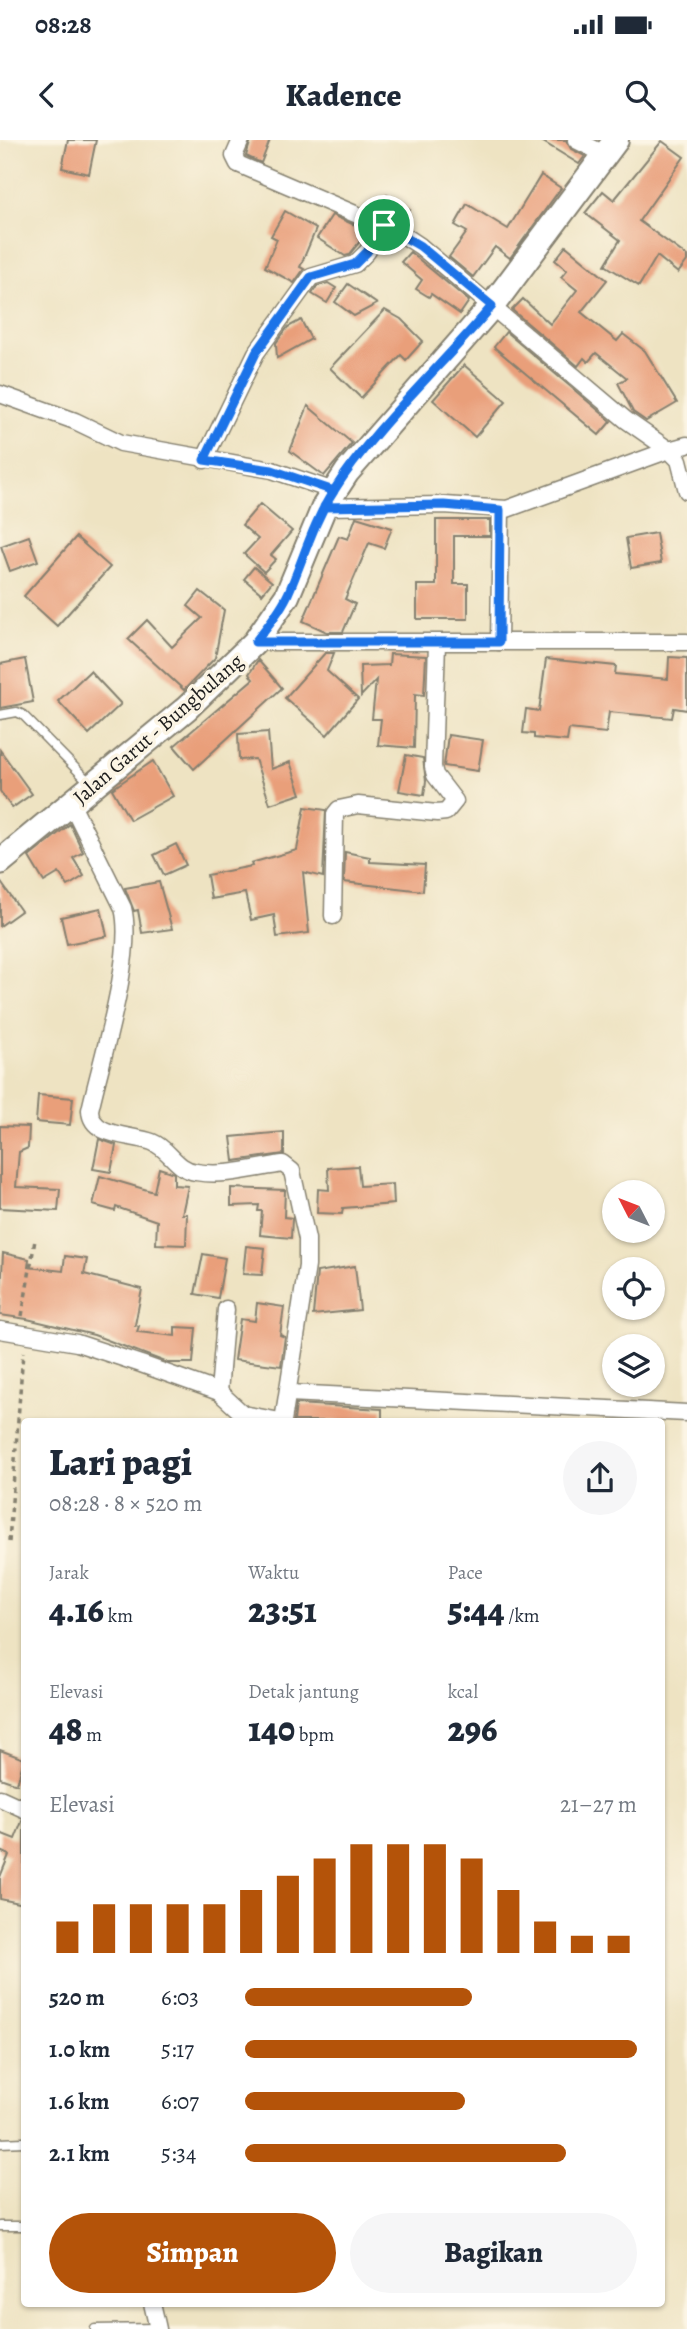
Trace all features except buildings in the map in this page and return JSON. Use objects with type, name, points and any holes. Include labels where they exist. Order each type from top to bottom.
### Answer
[{"type":"main road","name":"Jalan Garut - Bungbulang","points":[[0,862],[187,708],[255,642],[287,596],[329,499],[374,439],[492,306],[611,147]]},
{"type":"street","points":[[241,140],[234,161],[243,167],[384,225],[420,246],[626,420],[669,450],[679,460],[687,491]]},
{"type":"street","points":[[576,140],[611,147]]},
{"type":"street","points":[[204,460],[256,353],[311,277],[355,264],[367,252],[384,225]]},
{"type":"street","points":[[0,394],[75,421],[121,443],[204,460],[272,470],[329,499],[500,510],[687,445]]},
{"type":"street","points":[[499,642],[500,510]]},
{"type":"street","points":[[255,642],[687,642]]},
{"type":"street","points":[[333,916],[335,814],[339,809],[358,805],[437,813],[446,812],[453,806],[452,793],[435,775],[433,767],[437,643]]},
{"type":"street","points":[[72,805],[123,908],[127,922],[125,954],[90,1116],[96,1126],[155,1143],[179,1167],[191,1172],[211,1174],[283,1164],[290,1168],[308,1252],[289,1393],[283,1418]]},
{"type":"street","points":[[219,1392],[226,1308]]},
{"type":"street","points":[[0,1329],[77,1343],[219,1392],[237,1412],[267,1418]]},
{"type":"street","points":[[289,1393],[687,1413]]},
{"type":"street","points":[[0,1798],[21,1808]]},
{"type":"street","points":[[153,2307],[158,2328]]},
{"type":"lane","points":[[0,715],[12,712],[23,715],[94,787]]},
{"type":"lane","points":[[0,2143],[21,2142]]},
{"type":"lane","points":[[0,2226],[21,2226]]},
{"type":"lane","points":[[95,2329],[158,2328]]},
{"type":"path","points":[[9,1542],[24,1333],[21,1321],[35,1240]]},
{"type":"route","points":[[384,225],[367,252],[355,264],[320,272],[311,277],[256,353],[204,460],[272,470],[334,491],[324,507],[444,505],[500,510],[503,528],[499,642],[255,642],[287,596],[324,507],[347,472],[492,306],[420,246],[384,225]]}]
